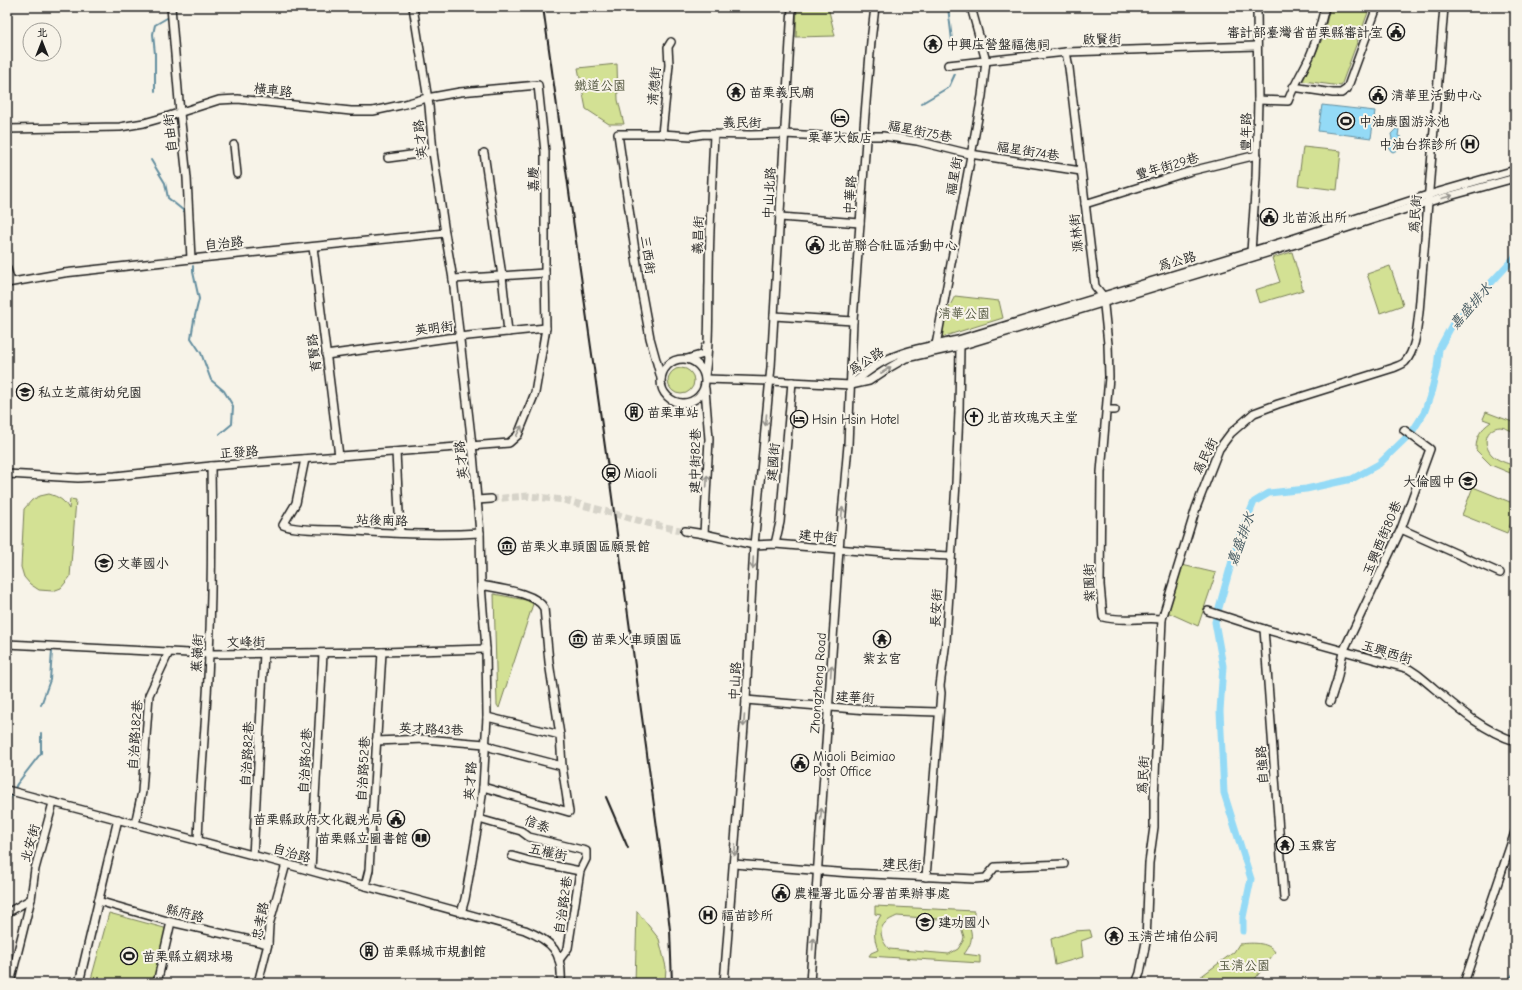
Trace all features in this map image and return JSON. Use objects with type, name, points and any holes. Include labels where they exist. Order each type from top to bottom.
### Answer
[{"type":"street","name":"自由街","points":[[172,7],[180,113],[187,178],[191,258]]},
{"type":"street","name":"英才路","points":[[413,7],[426,98],[429,106],[433,152],[453,279],[472,445],[480,533],[481,585],[486,649],[487,717],[483,787],[479,819],[465,899],[461,913]]},
{"type":"street","name":"中山北路","points":[[770,381],[792,7]]},
{"type":"street","name":"中華路","points":[[851,385],[853,322],[866,135],[864,127],[875,7]]},
{"type":"street","name":"福星街","points":[[936,348],[970,154],[982,96],[986,61],[971,7]]},
{"type":"street","name":"豐年路","points":[[1252,254],[1257,155],[1257,7]]},
{"type":"street","points":[[1258,100],[1288,101],[1293,87],[1310,55],[1321,25],[1325,7]]},
{"type":"street","points":[[1293,87],[1337,93],[1342,93],[1347,89],[1377,7]]},
{"type":"street","name":"為民街","points":[[1136,983],[1140,973],[1146,942],[1149,863],[1154,827],[1162,619],[1196,508],[1220,449],[1231,433],[1254,413],[1393,368],[1404,363],[1410,355],[1417,334],[1444,7]]},
{"type":"street","name":"清德街","points":[[662,134],[669,65],[668,46],[671,42]]},
{"type":"street","name":"啟賢街","points":[[948,65],[1066,52],[1257,46]]},
{"type":"street","name":"源林街","points":[[1066,52],[1094,286],[1103,299],[1108,344],[1109,378],[1101,488]]},
{"type":"street","name":"橫車路","points":[[7,129],[120,127],[144,123],[219,100],[238,99],[351,111],[373,111],[400,106],[426,98],[460,92],[538,85]]},
{"type":"street","name":"嘉慶","points":[[472,445],[508,443],[518,435],[534,393],[546,328],[545,152],[538,85]]},
{"type":"street","name":"義民街","points":[[618,134],[662,134],[691,136],[704,134],[784,134],[823,136],[866,135]]},
{"type":"street","name":"三西街","points":[[618,134],[639,278],[650,338],[661,378]]},
{"type":"street","name":"義昌街","points":[[705,377],[708,360],[714,134]]},
{"type":"street","name":"福星街75巷","points":[[866,135],[917,141],[970,154]]},
{"type":"street","points":[[234,145],[237,174]]},
{"type":"street","points":[[388,158],[433,152]]},
{"type":"street","points":[[484,153],[502,276],[508,332]]},
{"type":"street","name":"福星街74巷","points":[[970,154],[1081,171]]},
{"type":"street","name":"豐年街29巷","points":[[1085,204],[1191,171],[1257,155]]},
{"type":"street","name":"為公路","points":[[1498,179],[1515,170]]},
{"type":"street","name":"為公路","points":[[705,377],[851,385],[866,372],[889,359],[959,343],[1294,242],[1428,198],[1498,179],[1515,178]]},
{"type":"street","points":[[780,217],[860,223]]},
{"type":"street","name":"自治路","points":[[9,283],[64,273],[191,258],[445,233]]},
{"type":"street","name":"育賢路","points":[[313,247],[339,456]]},
{"type":"street","points":[[7,269],[9,283]]},
{"type":"street","points":[[453,279],[545,273]]},
{"type":"street","points":[[774,316],[853,322]]},
{"type":"street","name":"英明街","points":[[326,355],[459,337],[546,328]]},
{"type":"street","points":[[686,359],[698,365],[705,377],[705,389],[696,400],[683,404],[670,399],[664,393],[661,386],[663,372],[673,362],[679,359],[686,359],[704,354],[708,338]]},
{"type":"street","name":"長安街","points":[[926,877],[938,712],[941,693],[940,686],[946,641],[959,412],[959,343]]},
{"type":"street","name":"中山路","points":[[724,983],[746,700],[754,545],[770,381]]},
{"type":"street","name":"建國街","points":[[775,544],[780,522],[792,382]]},
{"type":"street","name":"Zhongzheng Road","points":[[810,983],[851,385]]},
{"type":"street","name":"建中街82巷","points":[[704,534],[709,439],[705,389]]},
{"type":"street","points":[[1107,410],[1115,410]]},
{"type":"street","name":"玉興西街80巷","points":[[1330,702],[1337,680],[1343,652],[1401,529],[1430,448],[1404,430]]},
{"type":"street","name":"正發路","points":[[7,474],[78,478],[115,476],[211,466],[472,445]]},
{"type":"street","points":[[396,452],[400,533]]},
{"type":"street","name":"站後南路","points":[[305,459],[296,503],[283,525],[326,530],[434,534],[480,533]]},
{"type":"street","name":"蕉嶺街","points":[[198,841],[200,786],[209,654],[212,537],[211,466]]},
{"type":"street","name":"紫園街","points":[[1101,488],[1100,585],[1103,616],[1114,620],[1152,618],[1162,619]]},
{"type":"street","points":[[477,500],[491,499]]},
{"type":"street","points":[[1401,529],[1500,573]]},
{"type":"street","name":"建中街","points":[[685,531],[754,545],[775,544],[951,556]]},
{"type":"street","points":[[481,585],[532,598],[542,604],[544,608],[549,662],[560,735],[562,766],[493,748],[485,744]]},
{"type":"street","name":"玉興西街","points":[[1208,611],[1264,630],[1409,669],[1491,732],[1515,741]]},
{"type":"street","name":"自強路","points":[[1264,630],[1284,898]]},
{"type":"street","name":"文峰街","points":[[7,644],[209,654],[323,654],[486,649]]},
{"type":"street","name":"自治路182巷","points":[[135,824],[144,778],[149,695],[169,652]]},
{"type":"street","name":"自治路52巷","points":[[364,886],[369,870],[382,652]]},
{"type":"street","name":"自治路82巷","points":[[253,856],[264,653]]},
{"type":"street","name":"自治路62巷","points":[[311,870],[323,654]]},
{"type":"street","name":"建華街","points":[[746,700],[829,708],[938,712]]},
{"type":"street","points":[[487,717],[560,735]]},
{"type":"street","name":"英才路43巷","points":[[376,741],[424,739],[485,744]]},
{"type":"street","name":"信泰","points":[[483,787],[569,812],[562,766]]},
{"type":"street","name":"自治路","points":[[7,790],[253,856],[311,870],[525,930],[542,937],[553,947],[559,960]]},
{"type":"street","name":"北安街","points":[[10,983],[31,899],[35,869],[53,803]]},
{"type":"street","points":[[79,983],[118,819]]},
{"type":"street","name":"信泰","points":[[479,819],[521,831],[529,837],[586,851]]},
{"type":"street","points":[[1464,983],[1515,832]]},
{"type":"street","name":"自治路2巷","points":[[559,960],[568,948],[580,871],[586,859],[586,851]]},
{"type":"street","name":"五權街","points":[[512,856],[580,871]]},
{"type":"street","name":"忠孝路","points":[[258,983],[268,944],[269,925],[286,864]]},
{"type":"street","name":"建民街","points":[[734,864],[817,871],[975,880],[986,878],[995,867],[1064,864]]},
{"type":"street","points":[[7,913],[31,899]]},
{"type":"street","name":"縣府路","points":[[98,901],[171,922],[268,944]]},
{"type":"street","points":[[157,983],[171,922]]},
{"type":"street","points":[[559,960],[562,974],[561,983]]},
{"type":"green space","points":[[797,7],[828,7],[835,36],[796,37]]},
{"type":"green space","points":[[1330,7],[1370,7],[1341,86],[1303,81],[1323,37]]},
{"type":"green space","name":"鐵道公園","points":[[617,64],[618,100],[624,124],[609,124],[586,109],[578,68]]},
{"type":"green space","points":[[1303,147],[1341,151],[1337,190],[1298,185]]},
{"type":"green space","points":[[1292,252],[1303,290],[1259,303],[1255,290],[1280,282],[1272,258]]},
{"type":"green space","points":[[1390,266],[1403,305],[1380,313],[1367,274]]},
{"type":"green space","name":"清華公園","points":[[955,296],[999,301],[1003,318],[942,337],[945,315]]},
{"type":"green space","points":[[681,368],[690,372],[694,381],[690,390],[681,394],[672,390],[668,381],[672,372]]},
{"type":"green space","points":[[1486,412],[1515,423],[1515,432],[1502,427],[1495,428],[1488,434],[1486,442],[1489,451],[1494,457],[1515,466],[1515,475],[1491,465],[1476,450],[1479,434],[1491,422],[1483,419]]},
{"type":"green space","points":[[1473,487],[1515,504],[1515,512],[1507,533],[1462,515]]},
{"type":"green space","points":[[49,494],[61,499],[69,509],[70,499],[76,500],[70,577],[61,588],[53,591],[39,590],[30,584],[24,577],[21,567],[24,509],[32,500]]},
{"type":"green space","points":[[1182,565],[1216,573],[1198,626],[1167,612]]},
{"type":"green space","points":[[494,594],[531,601],[533,604],[499,708],[497,705]]},
{"type":"green space","points":[[875,906],[974,911],[974,920],[966,920],[969,924],[971,942],[964,954],[980,956],[980,963],[869,956],[871,953],[878,950],[875,940],[875,928],[881,915],[875,914]],"holes":[[[897,916],[952,920],[961,927],[964,937],[958,949],[949,954],[889,949],[885,944],[881,933],[885,923]]]},
{"type":"green space","points":[[637,911],[659,939],[666,967],[665,983],[635,983]]},
{"type":"green space","name":"苗栗縣立網球場","points":[[109,913],[168,929],[154,983],[90,983]]},
{"type":"green space","points":[[1090,930],[1092,937],[1081,941],[1083,957],[1055,965],[1051,939],[1074,931]]},
{"type":"green space","name":"玉清公園","points":[[1239,944],[1263,944],[1272,948],[1275,952],[1252,983],[1192,983],[1234,952]]},
{"type":"water","name":"中油康園游泳池","points":[[1322,105],[1375,111],[1371,138],[1318,131]]},
{"type":"water","points":[[1396,129],[1399,129],[1398,136],[1401,137],[1401,148],[1393,152],[1389,148],[1392,139],[1391,134]]},
{"type":"waterway","points":[[948,7],[952,40]]},
{"type":"waterway","points":[[155,91],[155,54],[153,34],[155,25],[167,18]]},
{"type":"waterway","points":[[922,103],[949,87],[955,74]]},
{"type":"waterway","points":[[151,160],[165,183],[168,198],[184,211]]},
{"type":"waterway","name":"嘉盛排水","points":[[1243,931],[1243,917],[1251,879],[1224,793],[1220,711],[1223,666],[1215,622],[1237,543],[1254,502],[1269,493],[1306,489],[1352,479],[1379,464],[1412,432],[1424,413],[1437,368],[1439,349],[1452,325],[1515,257]]},
{"type":"waterway","points":[[193,266],[199,299],[191,338],[201,353],[211,380],[224,391],[233,406],[232,424],[220,434]]},
{"type":"waterway","points":[[41,705],[50,680],[52,651]]},
{"type":"waterway","points":[[14,790],[41,753],[41,733]]},
{"type":"waterway","points":[[7,804],[12,794]]},
{"type":"waterway","points":[[1506,983],[1515,972]]},
{"type":"tunnel","points":[[491,499],[528,496],[564,500],[655,525],[685,531]]},
{"type":"railway","points":[[543,7],[665,886],[670,930],[672,983]]},
{"type":"railway","points":[[606,797],[628,848]]},
{"type":"place","name":"審計部臺灣省苗栗縣審計室","points":[[1396,32]]},
{"type":"place","name":"中興庒營盤福德祠","points":[[933,44]]},
{"type":"place","name":"苗栗義民廟","points":[[736,92]]},
{"type":"place","name":"清華里活動中心","points":[[1378,95]]},
{"type":"place","name":"栗華大飯店","points":[[840,118]]},
{"type":"place","name":"中油康園游泳池","points":[[1346,121]]},
{"type":"place","name":"中油台探診所","points":[[1470,144]]},
{"type":"place","name":"北苗派出所","points":[[1269,217]]},
{"type":"place","name":"北苗聯合社區活動中心","points":[[815,245]]},
{"type":"place","name":"私立芝蔴街幼兒園","points":[[25,392]]},
{"type":"place","name":"苗栗車站","points":[[634,412]]},
{"type":"place","name":"北苗玫瑰天主堂","points":[[974,417]]},
{"type":"place","name":"Hsin Hsin Hotel","points":[[799,419]]},
{"type":"place","name":"Miaoli","points":[[611,473]]},
{"type":"place","name":"大倫國中","points":[[1468,481]]},
{"type":"place","name":"苗栗火車頭園區願景館","points":[[507,546]]},
{"type":"place","name":"文華國小","points":[[104,563]]},
{"type":"place","name":"苗栗火車頭園區","points":[[578,639]]},
{"type":"place","name":"紫玄宮","points":[[882,639]]},
{"type":"place","name":"Miaoli Beimiao Post Office","points":[[800,763]]},
{"type":"place","name":"苗栗縣政府文化觀光局","points":[[396,819]]},
{"type":"place","name":"苗栗縣立圖書館","points":[[421,838]]},
{"type":"place","name":"玉霖宮","points":[[1285,845]]},
{"type":"place","name":"農糧署北區分署苗栗辦事處","points":[[781,893]]},
{"type":"place","name":"福苗診所","points":[[708,915]]},
{"type":"place","name":"建功國小","points":[[925,922]]},
{"type":"place","name":"玉清芒埔伯公祠","points":[[1114,936]]},
{"type":"place","name":"苗栗縣城市規劃館","points":[[369,951]]},
{"type":"place","name":"苗栗縣立網球場","points":[[129,956]]}]
